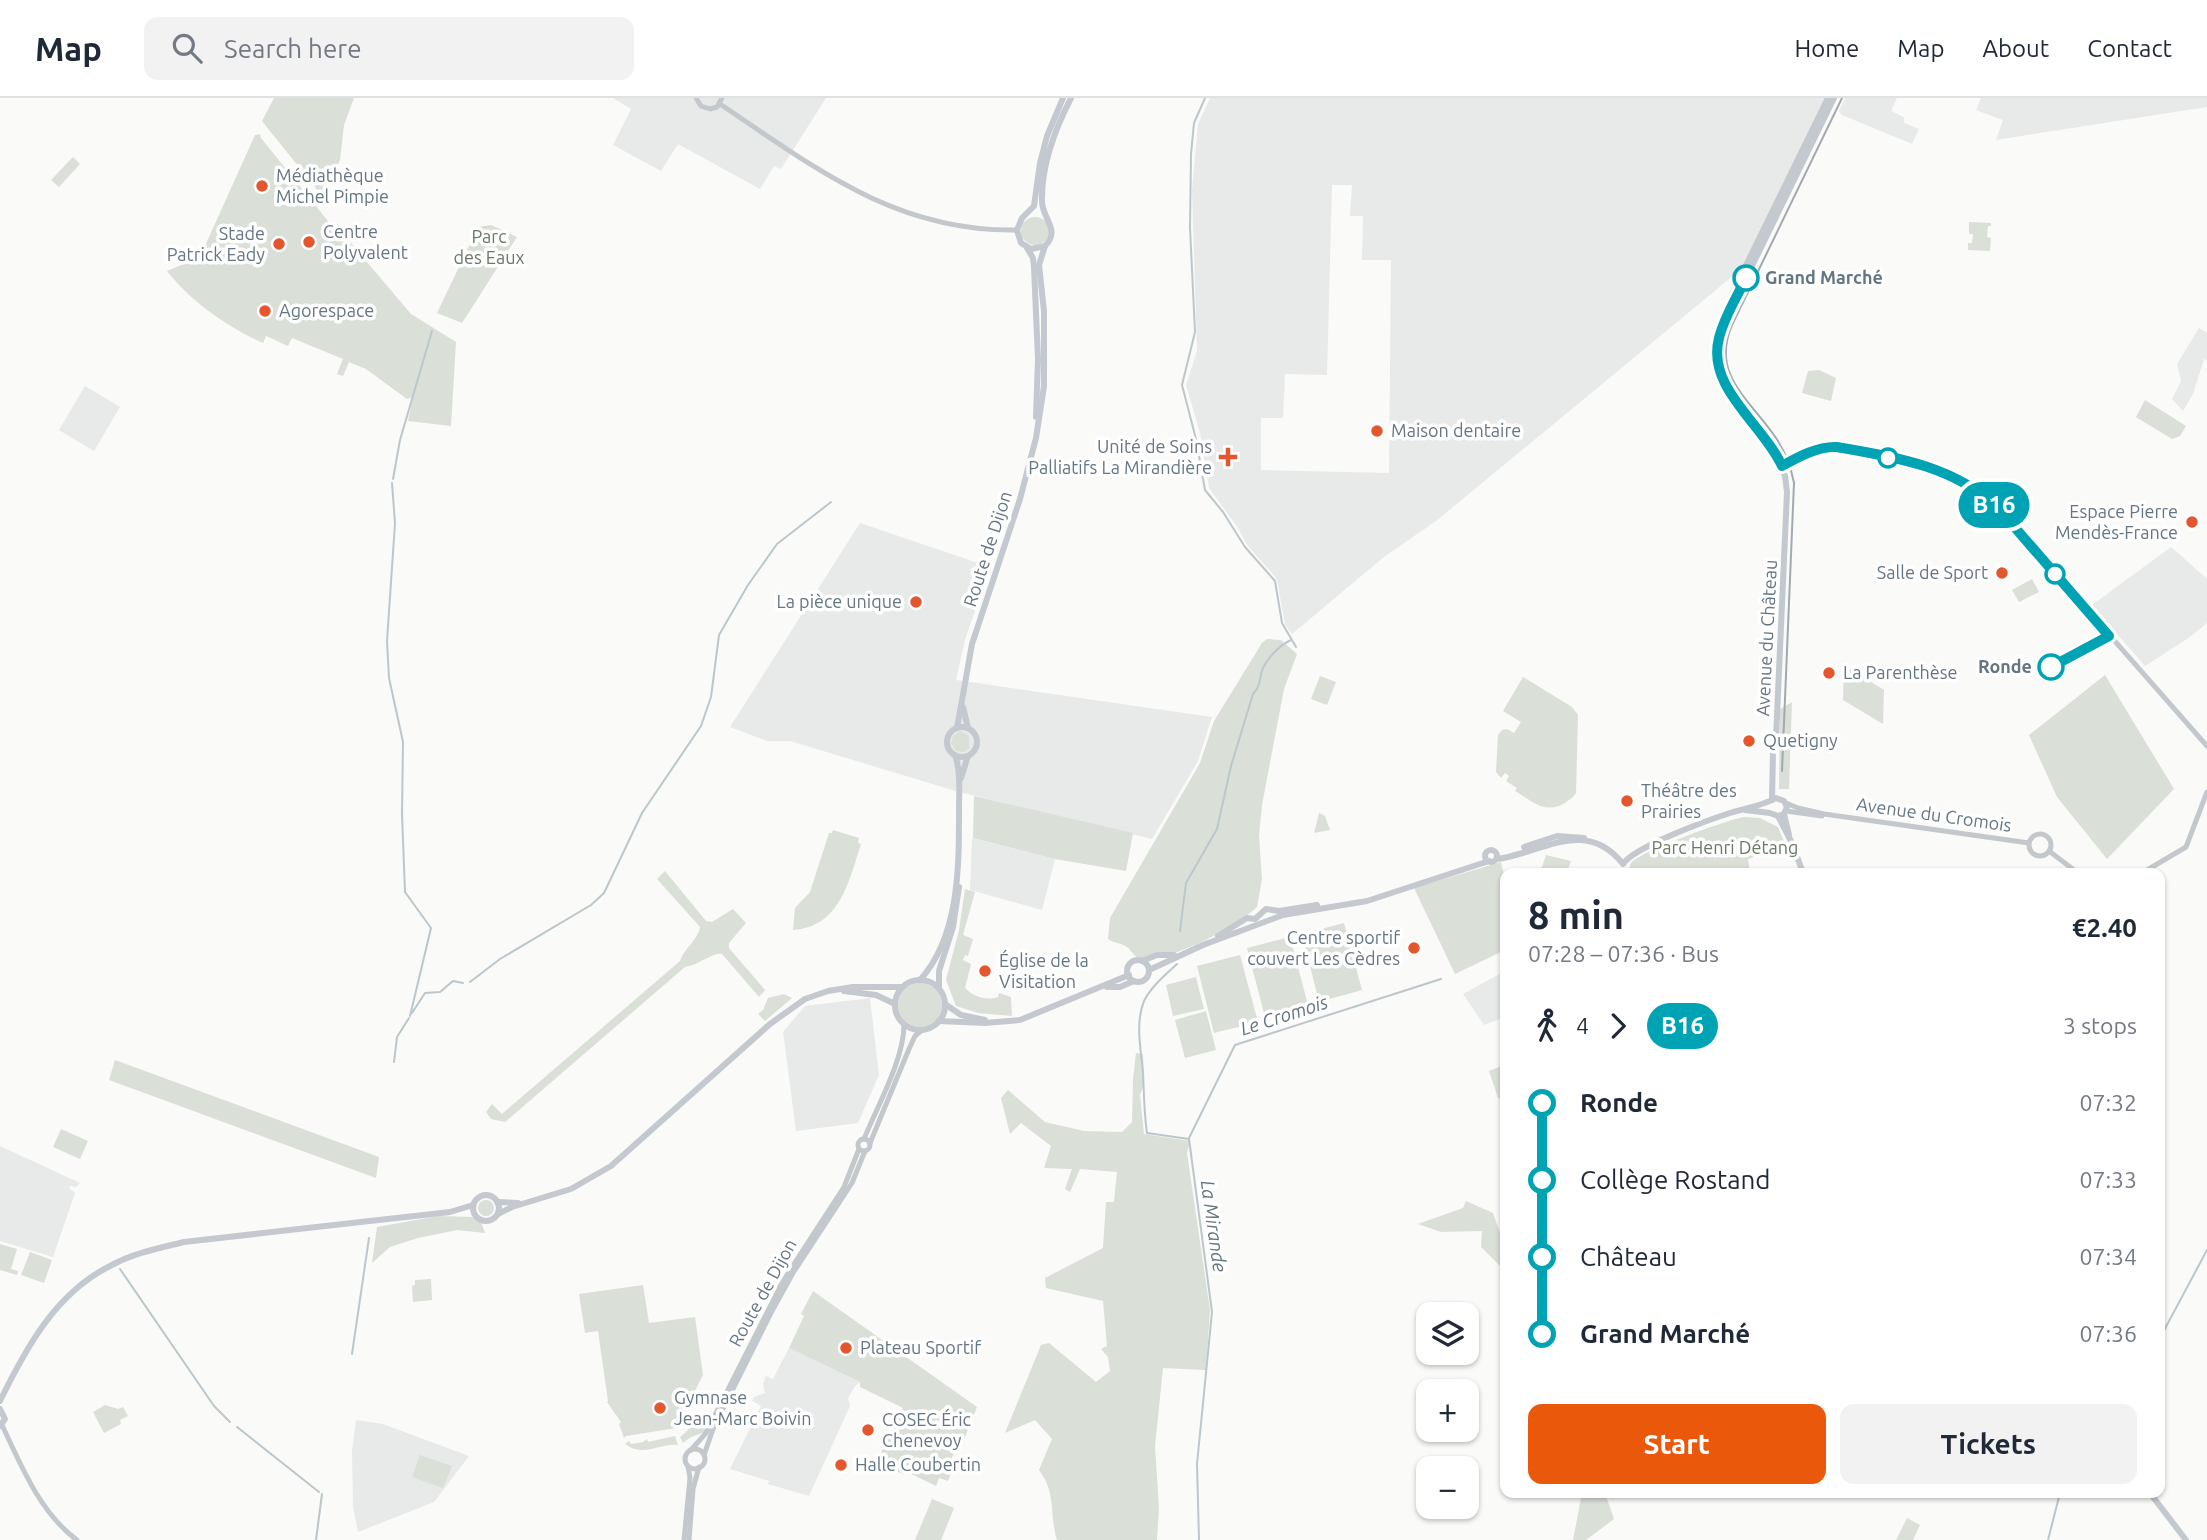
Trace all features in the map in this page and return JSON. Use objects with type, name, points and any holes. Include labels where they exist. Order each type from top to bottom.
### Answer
[{"type":"main road","points":[[1028,215],[1036,200],[1040,163],[1047,135],[1063,98]]},
{"type":"main road","points":[[1026,247],[1036,249],[1045,246],[1053,232],[1042,203],[1046,170],[1052,142],[1071,98]]},
{"type":"main road","points":[[1719,374],[1714,356],[1717,328],[1828,98]]},
{"type":"main road","points":[[1719,374],[1717,354],[1722,328],[1834,98]]},
{"type":"main road","points":[[1030,460],[1038,391],[1033,258],[1018,237],[1017,230],[1022,218],[1028,215],[1040,214],[1046,217]]},
{"type":"main road","name":"Route de Dijon","points":[[957,728],[972,644],[1020,499],[1036,438],[1044,386],[1044,311],[1040,265],[1045,246]]},
{"type":"main road","name":"Avenue du Château","points":[[1719,374],[1729,392],[1771,444],[1785,477],[1787,502],[1776,741],[1777,801]]},
{"type":"main road","name":"Route de Dijon","points":[[962,695],[968,728]]},
{"type":"main road","points":[[959,787],[968,756],[975,750],[977,743],[975,734],[968,728],[957,728],[951,732],[947,741],[949,749],[955,755],[959,787],[958,901],[939,971],[939,988],[945,1004],[961,1015],[986,1022]]},
{"type":"main road","points":[[955,755],[968,756]]},
{"type":"main road","points":[[1625,861],[1637,851],[1729,814],[1777,801]]},
{"type":"main road","points":[[1770,813],[1777,801]]},
{"type":"main road","points":[[1777,801],[1801,868]]},
{"type":"main road","points":[[1745,810],[1783,814]]},
{"type":"main road","points":[[1487,859],[1489,850],[1497,856],[1546,838],[1563,835],[1602,843],[1625,861]]},
{"type":"main road","points":[[1149,970],[1203,945],[1247,918],[1255,919],[1266,909],[1278,914],[1302,905],[1336,905],[1383,897],[1480,865],[1487,859],[1560,841],[1598,845],[1625,861]]},
{"type":"main road","points":[[920,980],[932,965],[949,920],[959,847]]},
{"type":"main road","points":[[1131,978],[1130,965],[1135,961],[1186,952]]},
{"type":"main road","points":[[939,1021],[1020,1020],[1131,978],[1144,981],[1149,970],[1142,961]]},
{"type":"main road","points":[[939,988],[930,982],[910,981],[902,987],[895,1004],[897,1017],[904,1025],[922,1030],[939,1021],[945,1004]]},
{"type":"main road","points":[[450,1212],[475,1215],[488,1221],[527,1202],[571,1189],[611,1166],[785,1012],[805,999],[828,991],[853,987],[902,987]]},
{"type":"main road","points":[[828,991],[862,992],[895,1004]]},
{"type":"main road","points":[[0,1401],[22,1354],[55,1310],[82,1284],[113,1264],[151,1250],[184,1242],[450,1212],[473,1205],[478,1198],[485,1195],[498,1202],[527,1202]]},
{"type":"main road","points":[[498,1202],[498,1214]]},
{"type":"main road","points":[[473,1205],[475,1215]]},
{"type":"main road","points":[[0,1409],[5,1415],[1,1426]]},
{"type":"main road","points":[[2154,1498],[2186,1540]]},
{"type":"street","points":[[696,98],[701,106],[713,109],[721,101],[835,181],[894,209],[968,227],[1017,230]]},
{"type":"street","points":[[1847,449],[1941,471],[1981,493],[1998,508],[2207,746]]},
{"type":"street","points":[[2150,868],[2186,847],[2207,792]]},
{"type":"street","name":"Avenue du Cromois","points":[[1777,801],[1835,815],[2029,843]]},
{"type":"street","name":"Avenue du Cromois","points":[[1783,814],[1835,815]]},
{"type":"street","points":[[2035,836],[2045,836],[2050,845],[2049,851],[2037,856],[2032,852],[2029,843],[2035,836]]},
{"type":"street","points":[[2049,851],[2071,868]]},
{"type":"street","name":"Route de Dijon","points":[[862,1150],[870,1148],[867,1141],[901,1045],[904,1025]]},
{"type":"street","name":"Route de Dijon","points":[[867,1141],[909,1049],[922,1030]]},
{"type":"street","name":"Route de Dijon","points":[[704,1455],[735,1383],[772,1311],[793,1273],[852,1183],[862,1150],[858,1143],[867,1141]]},
{"type":"street","name":"Route de Dijon","points":[[691,1450],[706,1433],[793,1263],[844,1187],[862,1150]]},
{"type":"street","points":[[1,1426],[38,1494],[58,1523],[77,1540]]},
{"type":"street","points":[[697,1449],[704,1455],[704,1461],[699,1467],[693,1489],[686,1540],[690,1478],[685,1458],[691,1450],[697,1449]]},
{"type":"street","points":[[688,1466],[699,1467]]},
{"type":"shaded area","points":[[613,98],[826,98],[781,169],[774,166],[760,189],[678,144],[661,171],[613,145],[631,109]]},
{"type":"shaded area","points":[[1210,98],[1825,98],[1745,266],[1436,521],[1384,557],[1292,634],[1285,625],[1277,579],[1247,545],[1209,488],[1200,433],[1186,385],[1197,351],[1192,190],[1198,124]],"holes":[[[1332,185],[1352,185],[1350,216],[1363,216],[1362,260],[1391,260],[1389,473],[1261,470],[1261,418],[1283,418],[1285,374],[1327,375]]]},
{"type":"shaded area","points":[[1845,98],[1897,98],[1891,111],[1904,117],[1904,123],[1919,129],[1912,144],[1842,115],[1839,111]]},
{"type":"shaded area","points":[[1981,98],[2207,98],[2207,107],[1996,140],[2003,120],[1976,110]]},
{"type":"shaded area","points":[[2199,328],[2207,333],[2207,360],[2204,359],[2193,394],[2183,411],[2172,399],[2181,381],[2177,364]]},
{"type":"shaded area","points":[[85,386],[120,407],[94,451],[59,430]]},
{"type":"shaded area","points":[[860,523],[984,565],[977,605],[965,640],[956,680],[1212,717],[1198,761],[1152,839],[959,792],[790,741],[767,741],[730,727]]},
{"type":"shaded area","points":[[2171,547],[2207,579],[2207,623],[2145,666],[2092,605]]},
{"type":"shaded area","points":[[972,838],[1055,859],[1042,910],[970,890]]},
{"type":"shaded area","points":[[1500,974],[1500,1019],[1484,1025],[1463,994]]},
{"type":"shaded area","points":[[870,998],[879,1075],[858,1123],[796,1131],[783,1032],[805,1006]]},
{"type":"shaded area","points":[[0,1146],[80,1183],[69,1188],[75,1193],[53,1257],[0,1241]]},
{"type":"shaded area","points":[[789,1348],[860,1382],[848,1398],[850,1406],[809,1496],[730,1469],[761,1406],[752,1401],[754,1397],[765,1393],[763,1384],[766,1376],[773,1379]]},
{"type":"shaded area","points":[[356,1420],[383,1424],[469,1456],[434,1502],[358,1532],[353,1507],[352,1451]]},
{"type":"green space","points":[[274,98],[354,98],[344,125],[340,160],[323,197],[262,121]]},
{"type":"green space","name":"Stade Patrick Eady","points":[[260,134],[336,231],[339,229],[411,314],[456,342],[451,426],[408,421],[413,397],[407,399],[366,369],[349,362],[343,376],[337,374],[343,359],[292,338],[288,346],[266,336],[263,343],[237,330],[199,304],[167,271],[200,257],[255,135]]},
{"type":"green space","points":[[73,157],[80,164],[59,187],[51,180]]},
{"type":"green space","points":[[1035,217],[1045,221],[1049,231],[1045,241],[1035,245],[1025,241],[1021,231],[1025,221]]},
{"type":"green space","points":[[1969,222],[1991,223],[1987,237],[1991,238],[1990,251],[1968,250],[1973,234],[1969,234]]},
{"type":"green space","name":"Parc des Eaux","points":[[491,225],[517,237],[462,323],[437,313],[478,227]]},
{"type":"green space","points":[[1819,370],[1836,378],[1831,401],[1802,393],[1808,371]]},
{"type":"green space","points":[[2145,400],[2186,426],[2180,436],[2172,439],[2136,417]]},
{"type":"green space","points":[[2032,579],[2039,592],[2019,602],[2012,590]]},
{"type":"green space","points":[[1267,639],[1281,640],[1297,654],[1284,689],[1262,805],[1259,836],[1262,879],[1257,907],[1220,933],[1188,948],[1157,958],[1139,958],[1127,947],[1108,939],[1110,918],[1200,763],[1214,721]]},
{"type":"green space","points":[[1844,665],[1884,690],[1883,724],[1843,700]]},
{"type":"green space","points":[[2105,675],[2174,789],[2107,859],[2057,797],[2029,735]]},
{"type":"green space","points":[[1320,676],[1336,682],[1327,705],[1311,699]]},
{"type":"green space","points":[[1523,677],[1572,707],[1578,715],[1576,793],[1556,807],[1544,807],[1533,802],[1515,791],[1517,788],[1506,781],[1509,776],[1505,773],[1501,778],[1496,772],[1498,735],[1507,729],[1514,733],[1521,722],[1503,711]]},
{"type":"green space","points":[[1792,702],[1789,789],[1779,789],[1780,709]]},
{"type":"green space","points":[[960,731],[969,736],[969,749],[963,752],[956,751],[951,743],[953,736]]},
{"type":"green space","points":[[974,796],[1133,833],[1126,871],[1055,859],[973,838]]},
{"type":"green space","points":[[1319,813],[1325,816],[1330,830],[1314,833]]},
{"type":"green space","name":"Parc Henri Détang","points":[[1760,818],[1778,827],[1788,851],[1748,859],[1749,868],[1630,868],[1631,863],[1650,851],[1735,819]]},
{"type":"green space","points":[[833,830],[859,838],[858,843],[861,844],[847,887],[832,911],[822,920],[809,927],[793,930],[795,908],[810,892],[829,833]]},
{"type":"green space","points":[[1546,855],[1571,861],[1569,868],[1542,868]]},
{"type":"green space","points":[[1501,862],[1500,952],[1455,974],[1414,888]]},
{"type":"green space","points":[[665,871],[706,921],[712,922],[733,909],[746,923],[729,943],[729,948],[765,990],[759,997],[722,954],[685,967],[505,1122],[491,1119],[486,1112],[492,1104],[502,1114],[680,961],[700,927],[657,879]]},
{"type":"green space","points":[[965,889],[975,892],[963,935],[973,939],[968,956],[965,955],[963,960],[971,964],[965,988],[976,996],[985,998],[998,997],[999,993],[1011,997],[1012,1016],[978,1013],[956,1006],[946,980],[959,930]]},
{"type":"green space","points":[[1344,923],[1362,990],[1319,1002],[1302,934]]},
{"type":"green space","points":[[1290,937],[1308,1005],[1265,1017],[1247,948]]},
{"type":"green space","points":[[1240,955],[1258,1022],[1214,1033],[1197,966]]},
{"type":"green space","points":[[1196,977],[1204,1009],[1173,1016],[1166,985]]},
{"type":"green space","points":[[920,983],[936,989],[942,1005],[936,1021],[920,1027],[904,1021],[898,1005],[904,989]]},
{"type":"green space","points":[[784,994],[792,998],[765,1021],[758,1014],[763,1010],[768,998]]},
{"type":"green space","points":[[1206,1011],[1216,1050],[1185,1058],[1175,1020]]},
{"type":"green space","points":[[1136,1053],[1143,1054],[1144,1084],[1140,1095],[1144,1134],[1190,1141],[1187,1153],[1210,1310],[1206,1370],[1163,1368],[1155,1446],[1159,1508],[1157,1540],[1057,1540],[1048,1487],[1039,1470],[1052,1439],[1035,1420],[1005,1433],[1041,1345],[1049,1343],[1096,1382],[1110,1371],[1108,1357],[1101,1349],[1107,1346],[1103,1301],[1046,1288],[1045,1278],[1103,1248],[1106,1202],[1114,1202],[1117,1172],[1080,1169],[1070,1192],[1065,1189],[1072,1169],[1044,1168],[1051,1146],[1021,1123],[1010,1134],[1001,1098],[1008,1090],[1045,1122],[1084,1131],[1122,1132],[1132,1122]]},
{"type":"green space","points":[[115,1060],[379,1157],[376,1178],[109,1080]]},
{"type":"green space","points":[[1500,1067],[1500,1099],[1498,1098],[1489,1071]]},
{"type":"green space","points":[[61,1129],[88,1141],[80,1159],[53,1147]]},
{"type":"green space","points":[[483,1200],[489,1200],[494,1208],[492,1214],[483,1216],[478,1211],[478,1205]]},
{"type":"green space","points":[[1466,1201],[1493,1213],[1500,1233],[1500,1266],[1481,1247],[1482,1231],[1441,1232],[1418,1224],[1463,1208]]},
{"type":"green space","points":[[438,1216],[472,1217],[481,1222],[485,1233],[457,1230],[418,1238],[390,1247],[372,1263],[377,1227]]},
{"type":"green space","points":[[0,1244],[17,1249],[11,1269],[18,1271],[17,1275],[0,1270]]},
{"type":"green space","points":[[30,1252],[52,1260],[44,1283],[21,1275]]},
{"type":"green space","points":[[431,1279],[432,1300],[413,1302],[412,1286],[415,1285],[415,1280]]},
{"type":"green space","points":[[643,1285],[649,1323],[695,1317],[703,1375],[676,1428],[624,1438],[619,1424],[621,1422],[607,1402],[598,1331],[585,1333],[579,1294]]},
{"type":"green space","points":[[813,1291],[977,1407],[961,1447],[957,1445],[950,1463],[954,1465],[948,1481],[939,1478],[936,1486],[905,1471],[903,1474],[876,1463],[903,1408],[860,1387],[860,1382],[789,1348],[804,1316],[801,1314]]},
{"type":"green space","points":[[105,1405],[118,1409],[123,1407],[128,1416],[120,1420],[121,1424],[104,1433],[93,1412]]},
{"type":"green space","points":[[692,1422],[708,1423],[705,1432],[683,1443],[680,1437]]},
{"type":"green space","points":[[675,1436],[678,1445],[639,1450],[625,1444],[629,1441],[631,1444]]},
{"type":"green space","points":[[420,1455],[452,1466],[443,1488],[412,1477]]},
{"type":"green space","points":[[1581,1498],[1607,1498],[1614,1519],[1586,1540],[1573,1540]]},
{"type":"green space","points":[[932,1499],[954,1508],[941,1540],[915,1540]]},
{"type":"green space","points":[[1907,1518],[1920,1525],[1913,1540],[1896,1540]]},
{"type":"waterway","points":[[1205,98],[1194,123],[1191,154],[1190,228],[1195,332],[1182,385],[1196,439],[1205,490],[1245,547],[1275,581],[1282,623],[1296,647]]},
{"type":"waterway","points":[[393,479],[400,440],[432,331]]},
{"type":"waterway","points":[[392,483],[395,523],[387,641],[389,678],[403,742],[405,892],[431,928],[410,1016]]},
{"type":"waterway","points":[[470,982],[500,959],[591,905],[604,893],[642,813],[701,726],[711,697],[719,635],[748,585],[777,544],[831,502]]},
{"type":"waterway","name":"La Mirande","points":[[1180,931],[1186,883],[1217,829],[1231,766],[1253,694],[1268,660],[1291,640]]},
{"type":"waterway","name":"La Mirande","points":[[1177,964],[1154,986],[1144,1001],[1139,1037],[1147,1133],[1189,1139],[1212,1312],[1197,1464],[1199,1540]]},
{"type":"waterway","name":"Le Cromois","points":[[1189,1138],[1235,1045],[1441,979]]},
{"type":"waterway","points":[[412,1013],[425,993],[440,992],[453,981],[463,983]]},
{"type":"waterway","points":[[394,1062],[397,1037],[409,1018]]},
{"type":"waterway","points":[[352,1354],[369,1238]]},
{"type":"waterway","points":[[2165,1329],[2207,1250]]},
{"type":"waterway","points":[[120,1269],[214,1406],[230,1422]]},
{"type":"waterway","points":[[237,1427],[319,1492]]},
{"type":"waterway","points":[[316,1540],[322,1494]]},
{"type":"waterway","points":[[2048,1540],[2059,1498]]},
{"type":"tram line","points":[[1782,771],[1794,483],[1779,443],[1736,386],[1726,359],[1727,343],[1732,325],[1842,98]]},
{"type":"bus line","name":"B16","points":[[1746,278],[1718,341],[1719,374],[1729,392],[1771,444],[1782,466],[1810,452],[1837,447],[1941,471],[1969,484],[1998,508],[2109,636],[2051,667]]},
{"type":"place","name":"Médiathèque Michel Pimpie","points":[[262,186]]},
{"type":"place","name":"Centre Polyvalent","points":[[309,242]]},
{"type":"place","name":"Stade Patrick Eady","points":[[279,244]]},
{"type":"place","name":"Grand Marché","points":[[1746,278]]},
{"type":"place","name":"Agorespace","points":[[265,311]]},
{"type":"place","name":"Maison dentaire","points":[[1377,431]]},
{"type":"place","name":"Unité de Soins Palliatifs La Mirandière","points":[[1228,457]]},
{"type":"place","name":"Espace Pierre Mendès-France","points":[[2192,522]]},
{"type":"place","name":"Salle de Sport","points":[[2002,573]]},
{"type":"place","name":"La pièce unique","points":[[916,602]]},
{"type":"place","name":"Ronde","points":[[2051,667]]},
{"type":"place","name":"La Parenthèse","points":[[1829,673]]},
{"type":"place","name":"Quetigny","points":[[1749,741]]},
{"type":"place","name":"Théâtre des Prairies","points":[[1627,801]]},
{"type":"place","name":"Centre sportif couvert Les Cèdres","points":[[1414,948]]},
{"type":"place","name":"Église de la Visitation","points":[[985,971]]},
{"type":"place","name":"Plateau Sportif","points":[[846,1348]]},
{"type":"place","name":"Gymnase Jean-Marc Boivin","points":[[660,1408]]},
{"type":"place","name":"COSEC Éric Chenevoy","points":[[868,1430]]},
{"type":"place","name":"Halle Coubertin","points":[[841,1465]]}]
